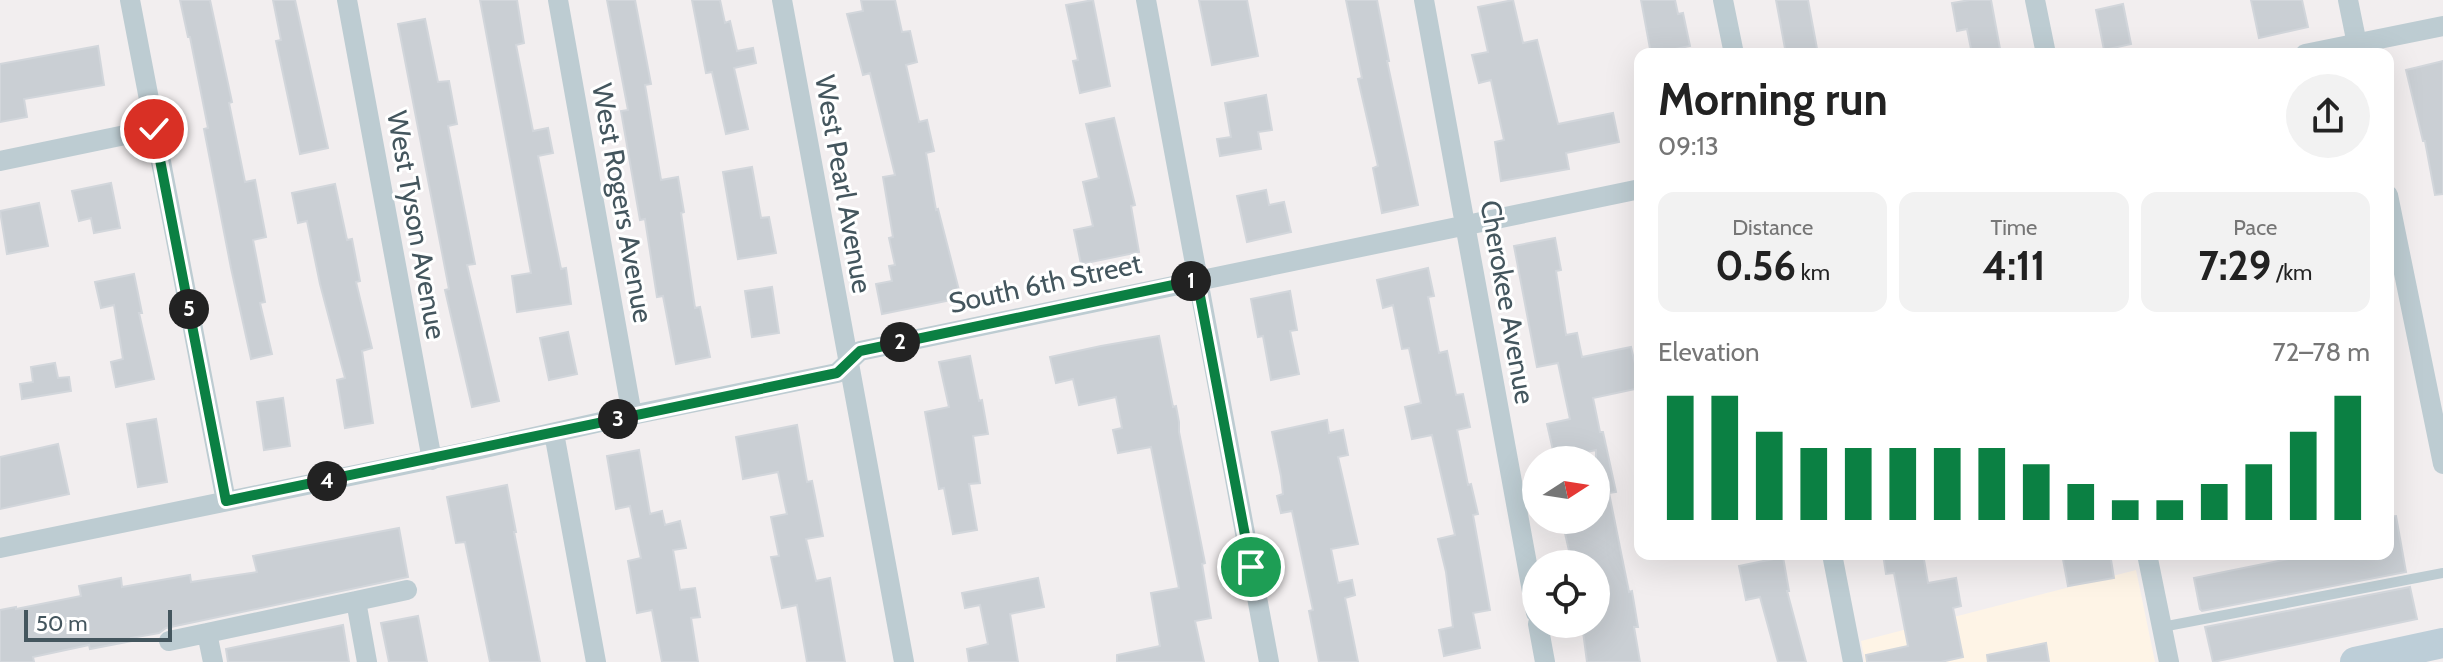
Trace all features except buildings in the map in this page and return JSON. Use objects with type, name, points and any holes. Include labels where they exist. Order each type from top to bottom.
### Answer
[{"type":"street","points":[[130,0],[226,501]]},
{"type":"street","name":"West Tyson Avenue","points":[[347,0],[432,460]]},
{"type":"street","name":"West Rogers Avenue","points":[[558,0],[632,415]]},
{"type":"street","name":"West Pearl Avenue","points":[[782,0],[904,662]]},
{"type":"street","points":[[1146,0],[1269,662]]},
{"type":"street","name":"Cherokee Avenue","points":[[1424,0],[1525,550]]},
{"type":"street","points":[[1723,0],[1733,48]]},
{"type":"street","points":[[2035,0],[2045,48]]},
{"type":"street","points":[[2348,0],[2358,48]]},
{"type":"street","points":[[2362,48],[2443,26]]},
{"type":"street","points":[[0,161],[154,129]]},
{"type":"street","name":"South 6th Street","points":[[0,548],[837,373],[860,351],[1634,190]]},
{"type":"street","points":[[2394,224],[2443,464]]},
{"type":"street","points":[[554,433],[596,662]]},
{"type":"street","points":[[1833,560],[1853,662]]},
{"type":"street","points":[[2148,560],[2169,662]]},
{"type":"street","points":[[169,641],[407,590]]},
{"type":"street","points":[[356,601],[367,662]]},
{"type":"street","points":[[207,633],[213,662]]},
{"type":"street","points":[[1541,638],[1545,662]]},
{"type":"street","points":[[2355,662],[2443,643]]},
{"type":"lane","points":[[2162,627],[2443,573]]},
{"type":"shaded area","points":[[2136,570],[2155,662],[1865,662],[1861,641]]},
{"type":"route","points":[[154,129],[226,501],[837,373],[860,351],[1197,280],[1251,567]]}]
